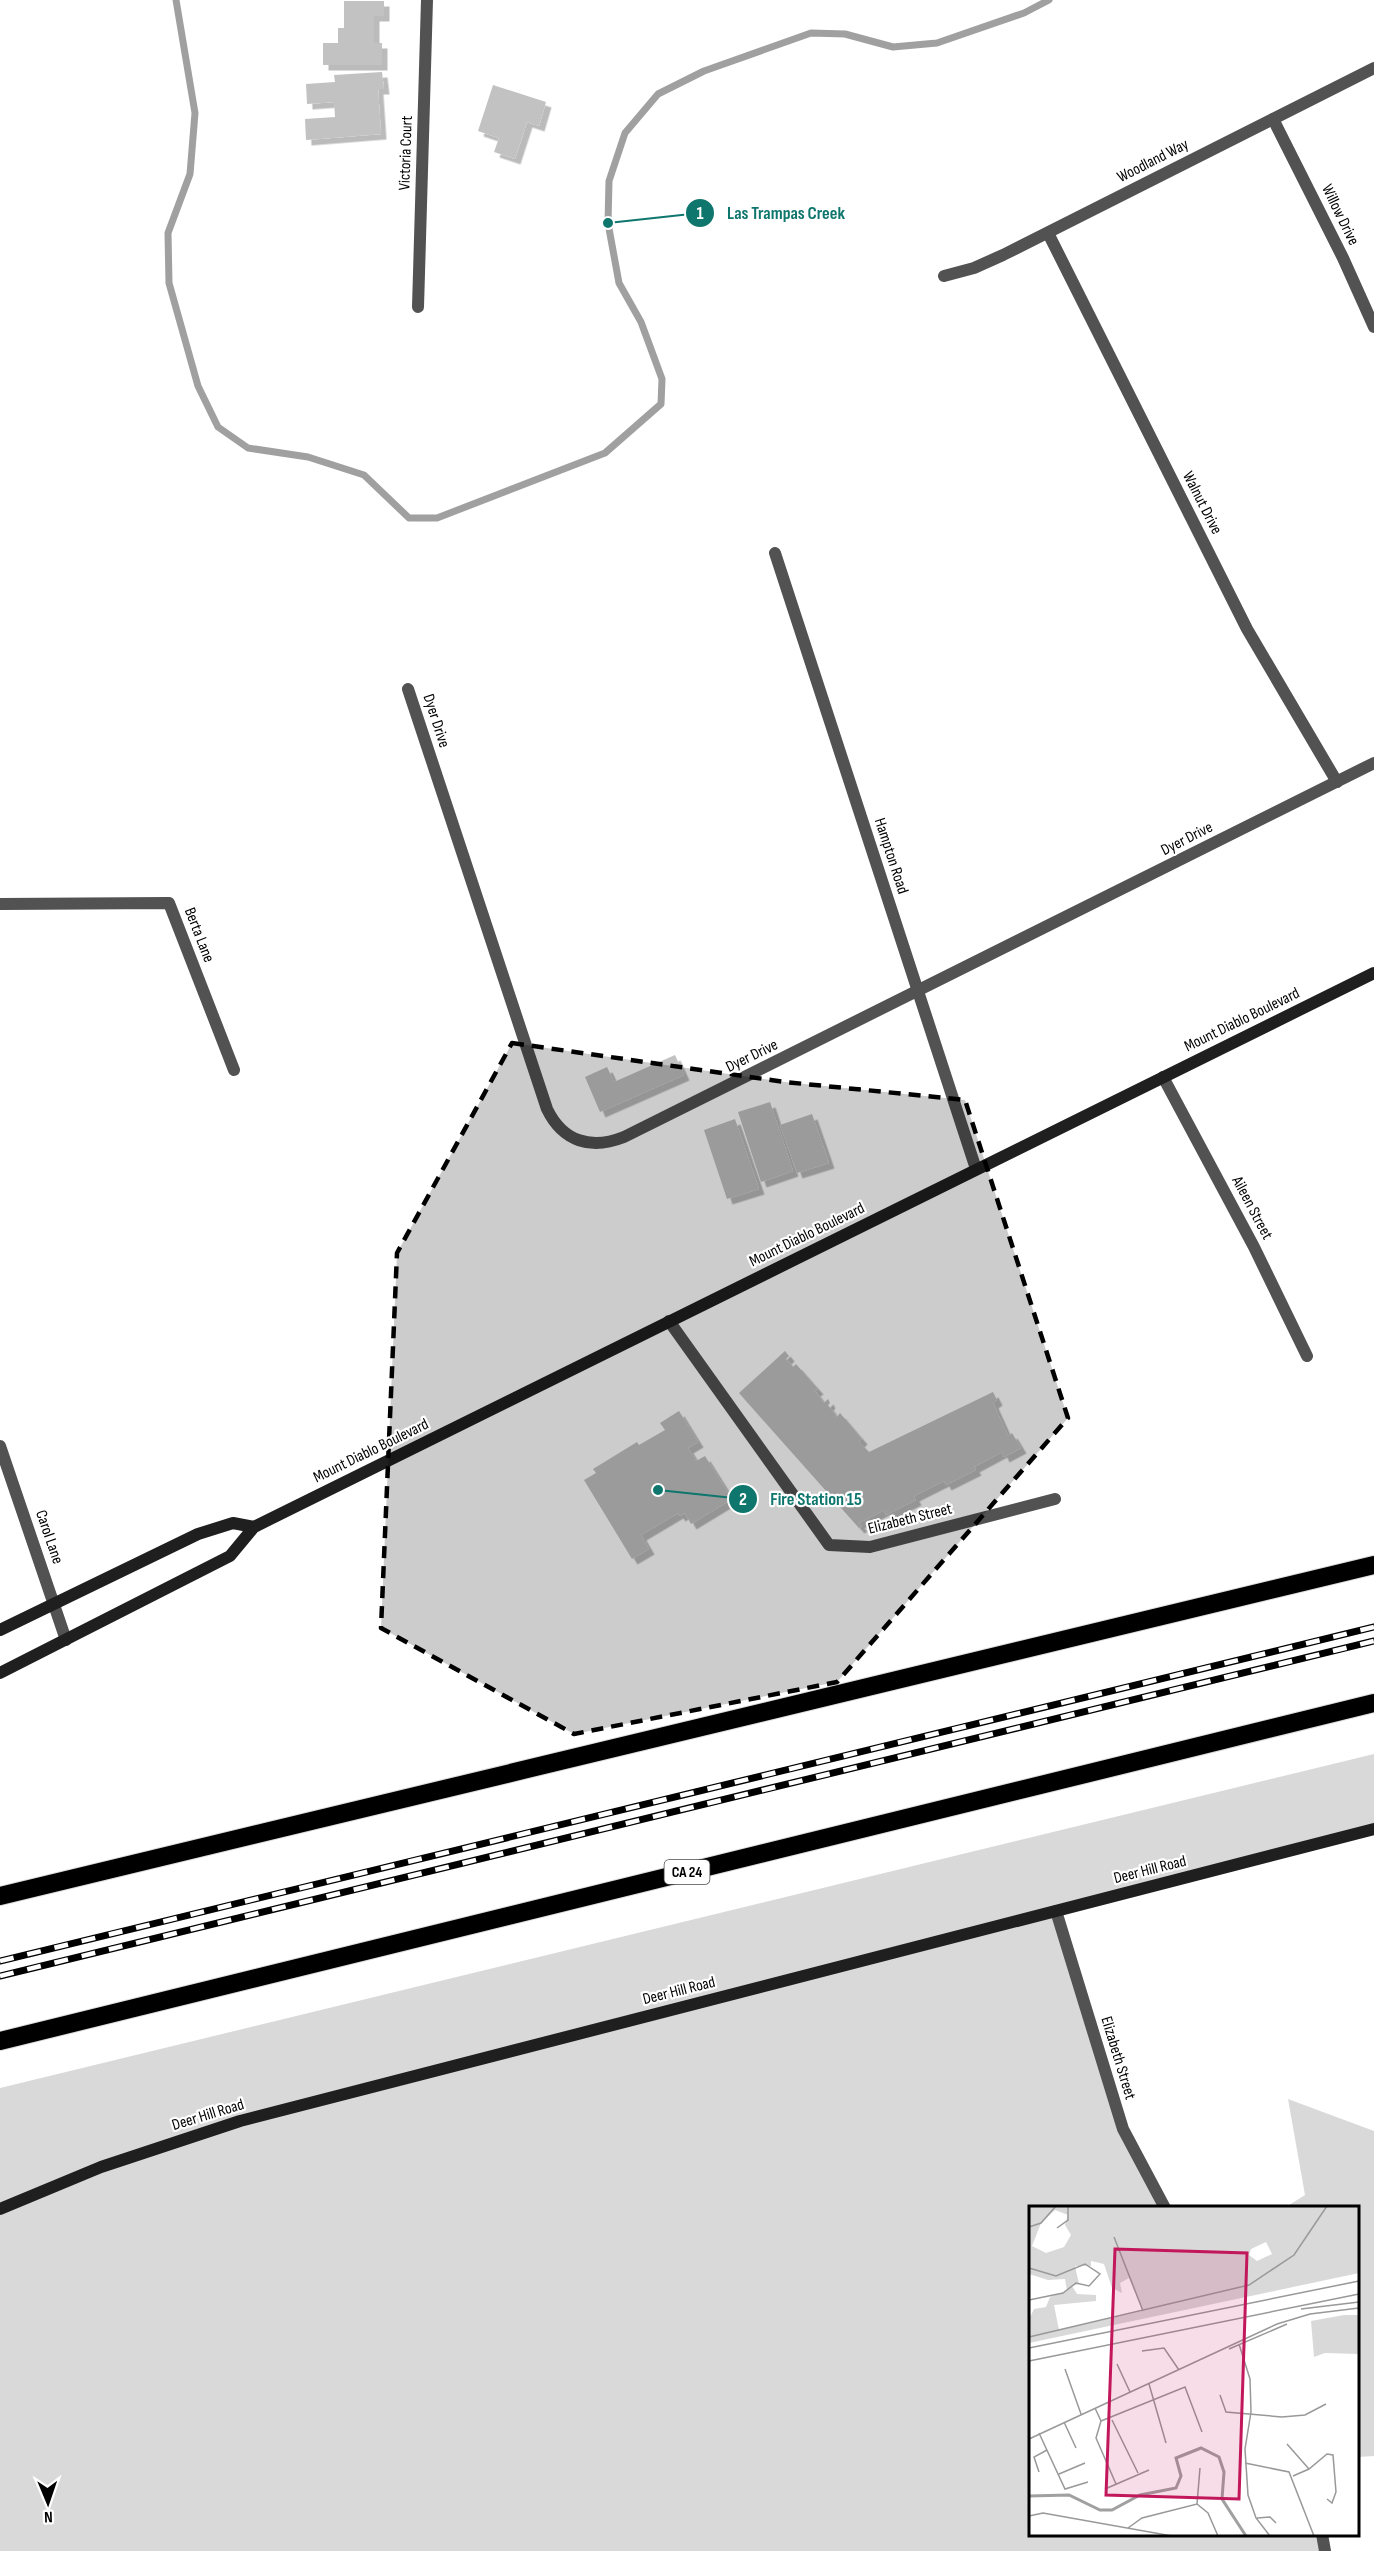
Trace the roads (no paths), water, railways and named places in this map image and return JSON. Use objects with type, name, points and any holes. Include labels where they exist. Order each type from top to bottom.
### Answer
[{"type":"highway","points":[[0,1896],[1374,1565]]},
{"type":"highway","name":"CA 24","points":[[0,2041],[1374,1703]]},
{"type":"main road","name":"Mount Diablo Boulevard","points":[[0,1672],[230,1557],[254,1527],[1374,973]]},
{"type":"main road","name":"Mount Diablo Boulevard","points":[[0,1630],[198,1534],[233,1523],[254,1527]]},
{"type":"main road","name":"Deer Hill Road","points":[[0,2209],[101,2167],[240,2121],[1374,1829]]},
{"type":"street","name":"Victoria Court","points":[[418,307],[427,0]]},
{"type":"street","name":"Woodland Way","points":[[945,276],[974,268],[1048,233],[1374,68]]},
{"type":"street","name":"Willow Drive","points":[[1273,119],[1343,258],[1374,327]]},
{"type":"street","name":"Walnut Drive","points":[[1048,233],[1247,629],[1337,782]]},
{"type":"street","name":"Hampton Road","points":[[775,553],[976,1170]]},
{"type":"street","name":"Dyer Drive","points":[[408,689],[547,1109],[554,1123],[565,1134],[593,1144],[608,1144],[624,1137],[1374,763]]},
{"type":"street","name":"Berta Lane","points":[[0,904],[169,903],[234,1070]]},
{"type":"street","name":"Aileen Street","points":[[1163,1077],[1254,1247],[1307,1356]]},
{"type":"street","name":"Elizabeth Street","points":[[669,1321],[829,1545],[870,1547],[1055,1499]]},
{"type":"street","name":"Carol Lane","points":[[0,1446],[66,1640]]},
{"type":"street","name":"Elizabeth Street","points":[[1056,1911],[1123,2129],[1164,2206]]},
{"type":"street","points":[[1322,2536],[1325,2551]]},
{"type":"waterway","points":[[176,0],[195,113],[190,174],[168,233],[169,283],[198,386],[218,427],[248,448],[308,457],[364,475],[409,518],[437,518],[605,453],[661,404],[662,379],[641,322],[619,283],[608,223],[609,181],[625,133],[658,94],[704,71],[811,33],[845,34],[893,47],[937,43],[1024,13],[1049,0]]},
{"type":"railway","points":[[0,1961],[1374,1627]]},
{"type":"railway","points":[[0,1976],[1374,1641]]},
{"type":"place","name":"Las Trampas Creek","points":[[608,223]]},
{"type":"place","name":"Fire Station 15","points":[[658,1490]]}]
